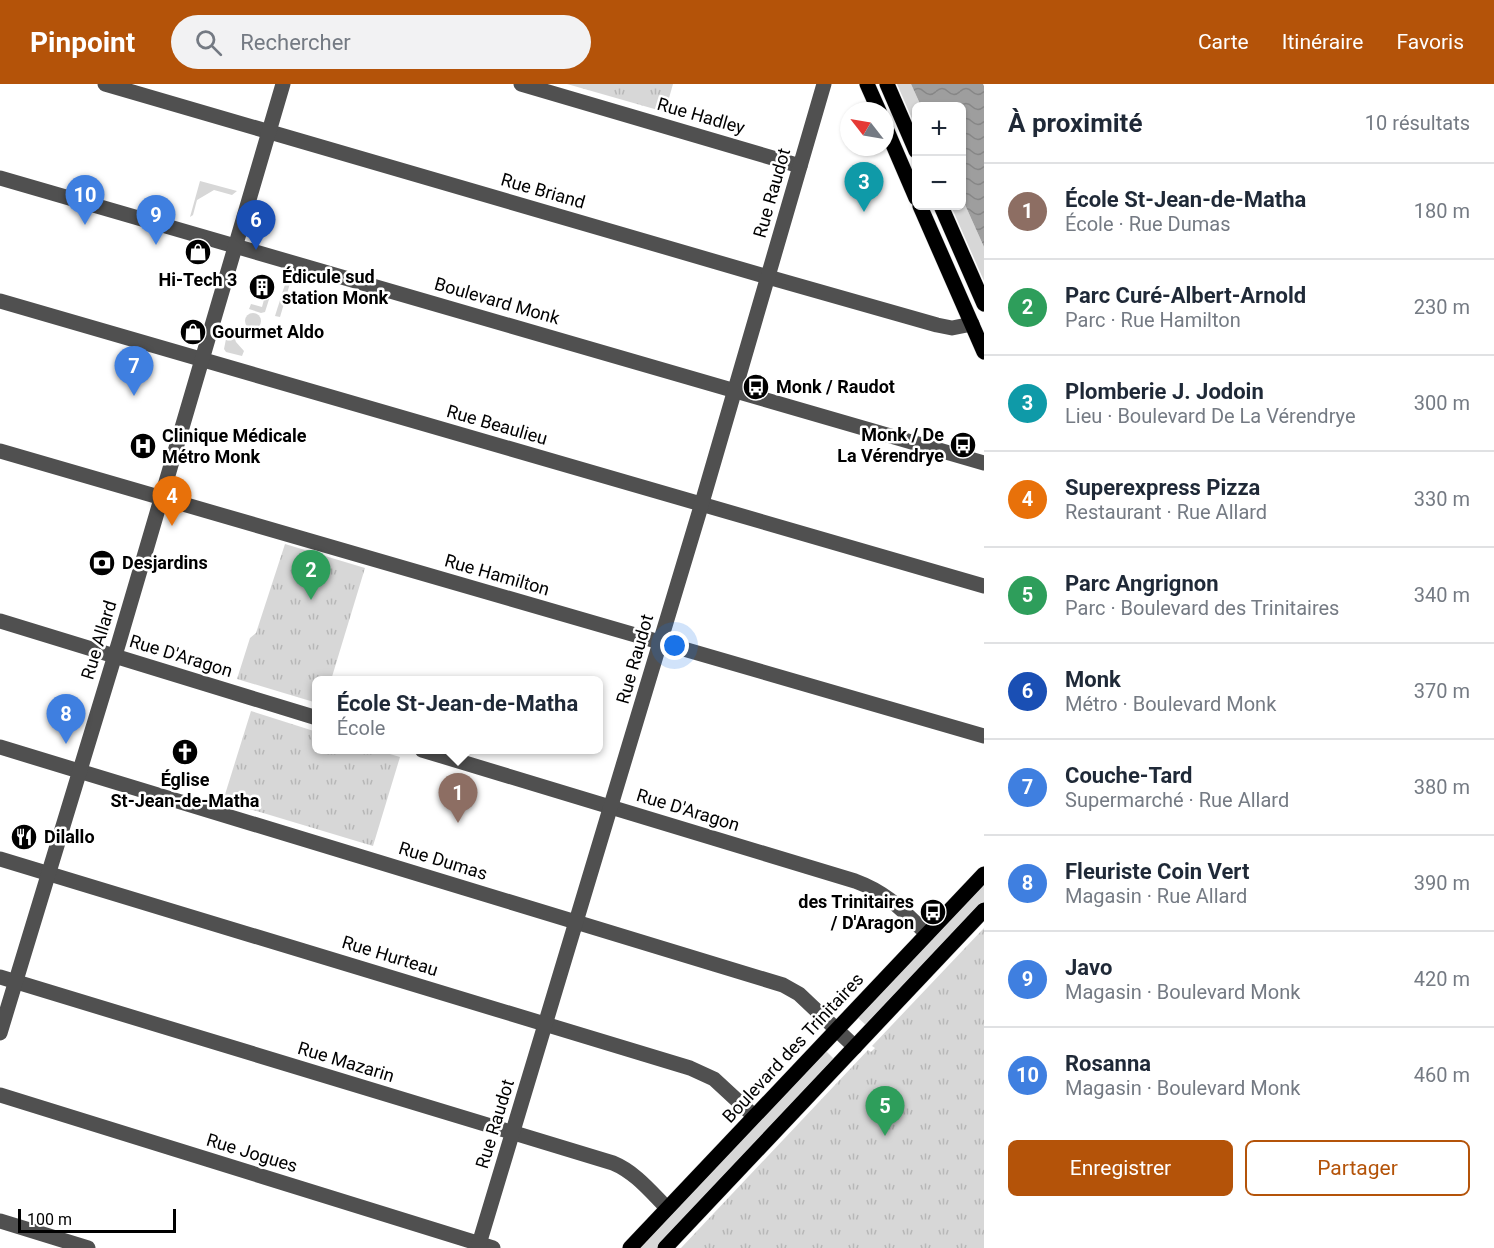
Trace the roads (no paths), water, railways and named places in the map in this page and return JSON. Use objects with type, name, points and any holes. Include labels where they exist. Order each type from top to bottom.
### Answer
[{"type":"main road","points":[[867,84],[875,102]]},
{"type":"main road","points":[[887,84],[912,142]]},
{"type":"main road","points":[[894,147],[912,189]]},
{"type":"main road","points":[[922,210],[984,351]]},
{"type":"main road","points":[[943,210],[984,304]]},
{"type":"main road","name":"Boulevard des Trinitaires","points":[[630,1248],[984,874]]},
{"type":"main road","points":[[665,1248],[984,910]]},
{"type":"street","name":"Rue Allard","points":[[0,1033],[283,84]]},
{"type":"street","name":"Rue Hadley","points":[[521,84],[800,166]]},
{"type":"street","name":"Rue Raudot","points":[[486,1246],[513,1133],[735,391],[824,84]]},
{"type":"street","name":"Rue Briand","points":[[114,85],[937,325],[952,328],[972,324]]},
{"type":"street","name":"Boulevard Monk","points":[[0,178],[984,462]]},
{"type":"street","name":"Rue Beaulieu","points":[[0,301],[984,586]]},
{"type":"street","name":"Rue Hamilton","points":[[0,451],[984,736]]},
{"type":"street","name":"Rue D'Aragon","points":[[0,621],[312,716]]},
{"type":"street","name":"Rue Dumas","points":[[0,747],[783,985],[799,994],[855,1047]]},
{"type":"street","name":"Rue D'Aragon","points":[[435,754],[867,886],[893,902],[927,934]]},
{"type":"street","name":"Rue Hurteau","points":[[0,859],[699,1071],[722,1085],[754,1116]]},
{"type":"street","name":"Rue Mazarin","points":[[0,977],[622,1166],[668,1208]]},
{"type":"street","name":"Rue Jogues","points":[[0,1095],[486,1246]]},
{"type":"street","points":[[0,1221],[88,1248]]},
{"type":"water","points":[[911,84],[983,84],[984,86],[984,247],[966,207],[966,102],[919,102]]},
{"type":"place","name":"Plomberie J. Jodoin","points":[[864,212]]},
{"type":"place","name":"Rosanna","points":[[85,225]]},
{"type":"place","name":"Javo","points":[[156,245]]},
{"type":"place","name":"Monk","points":[[256,250]]},
{"type":"place","name":"Hi-Tech 3","points":[[198,252]]},
{"type":"place","name":"Édicule sud station Monk","points":[[262,287]]},
{"type":"place","name":"Gourmet Aldo","points":[[193,332]]},
{"type":"place","name":"Monk / Raudot","points":[[756,387]]},
{"type":"place","name":"Couche-Tard","points":[[134,396]]},
{"type":"place","name":"Monk / De La Vérendrye","points":[[963,445]]},
{"type":"place","name":"Clinique Médicale Métro Monk","points":[[143,446]]},
{"type":"place","name":"Superexpress Pizza","points":[[172,526]]},
{"type":"place","name":"Desjardins","points":[[102,563]]},
{"type":"place","name":"Parc Curé-Albert-Arnold","points":[[311,600]]},
{"type":"place","name":"Fleuriste Coin Vert","points":[[66,744]]},
{"type":"place","name":"Église St-Jean-de-Matha","points":[[185,752]]},
{"type":"place","name":"École St-Jean-de-Matha","points":[[458,823]]},
{"type":"place","name":"Dilallo","points":[[24,837]]},
{"type":"place","name":"des Trinitaires / D'Aragon","points":[[933,912]]},
{"type":"place","name":"Parc Angrignon","points":[[885,1136]]}]
